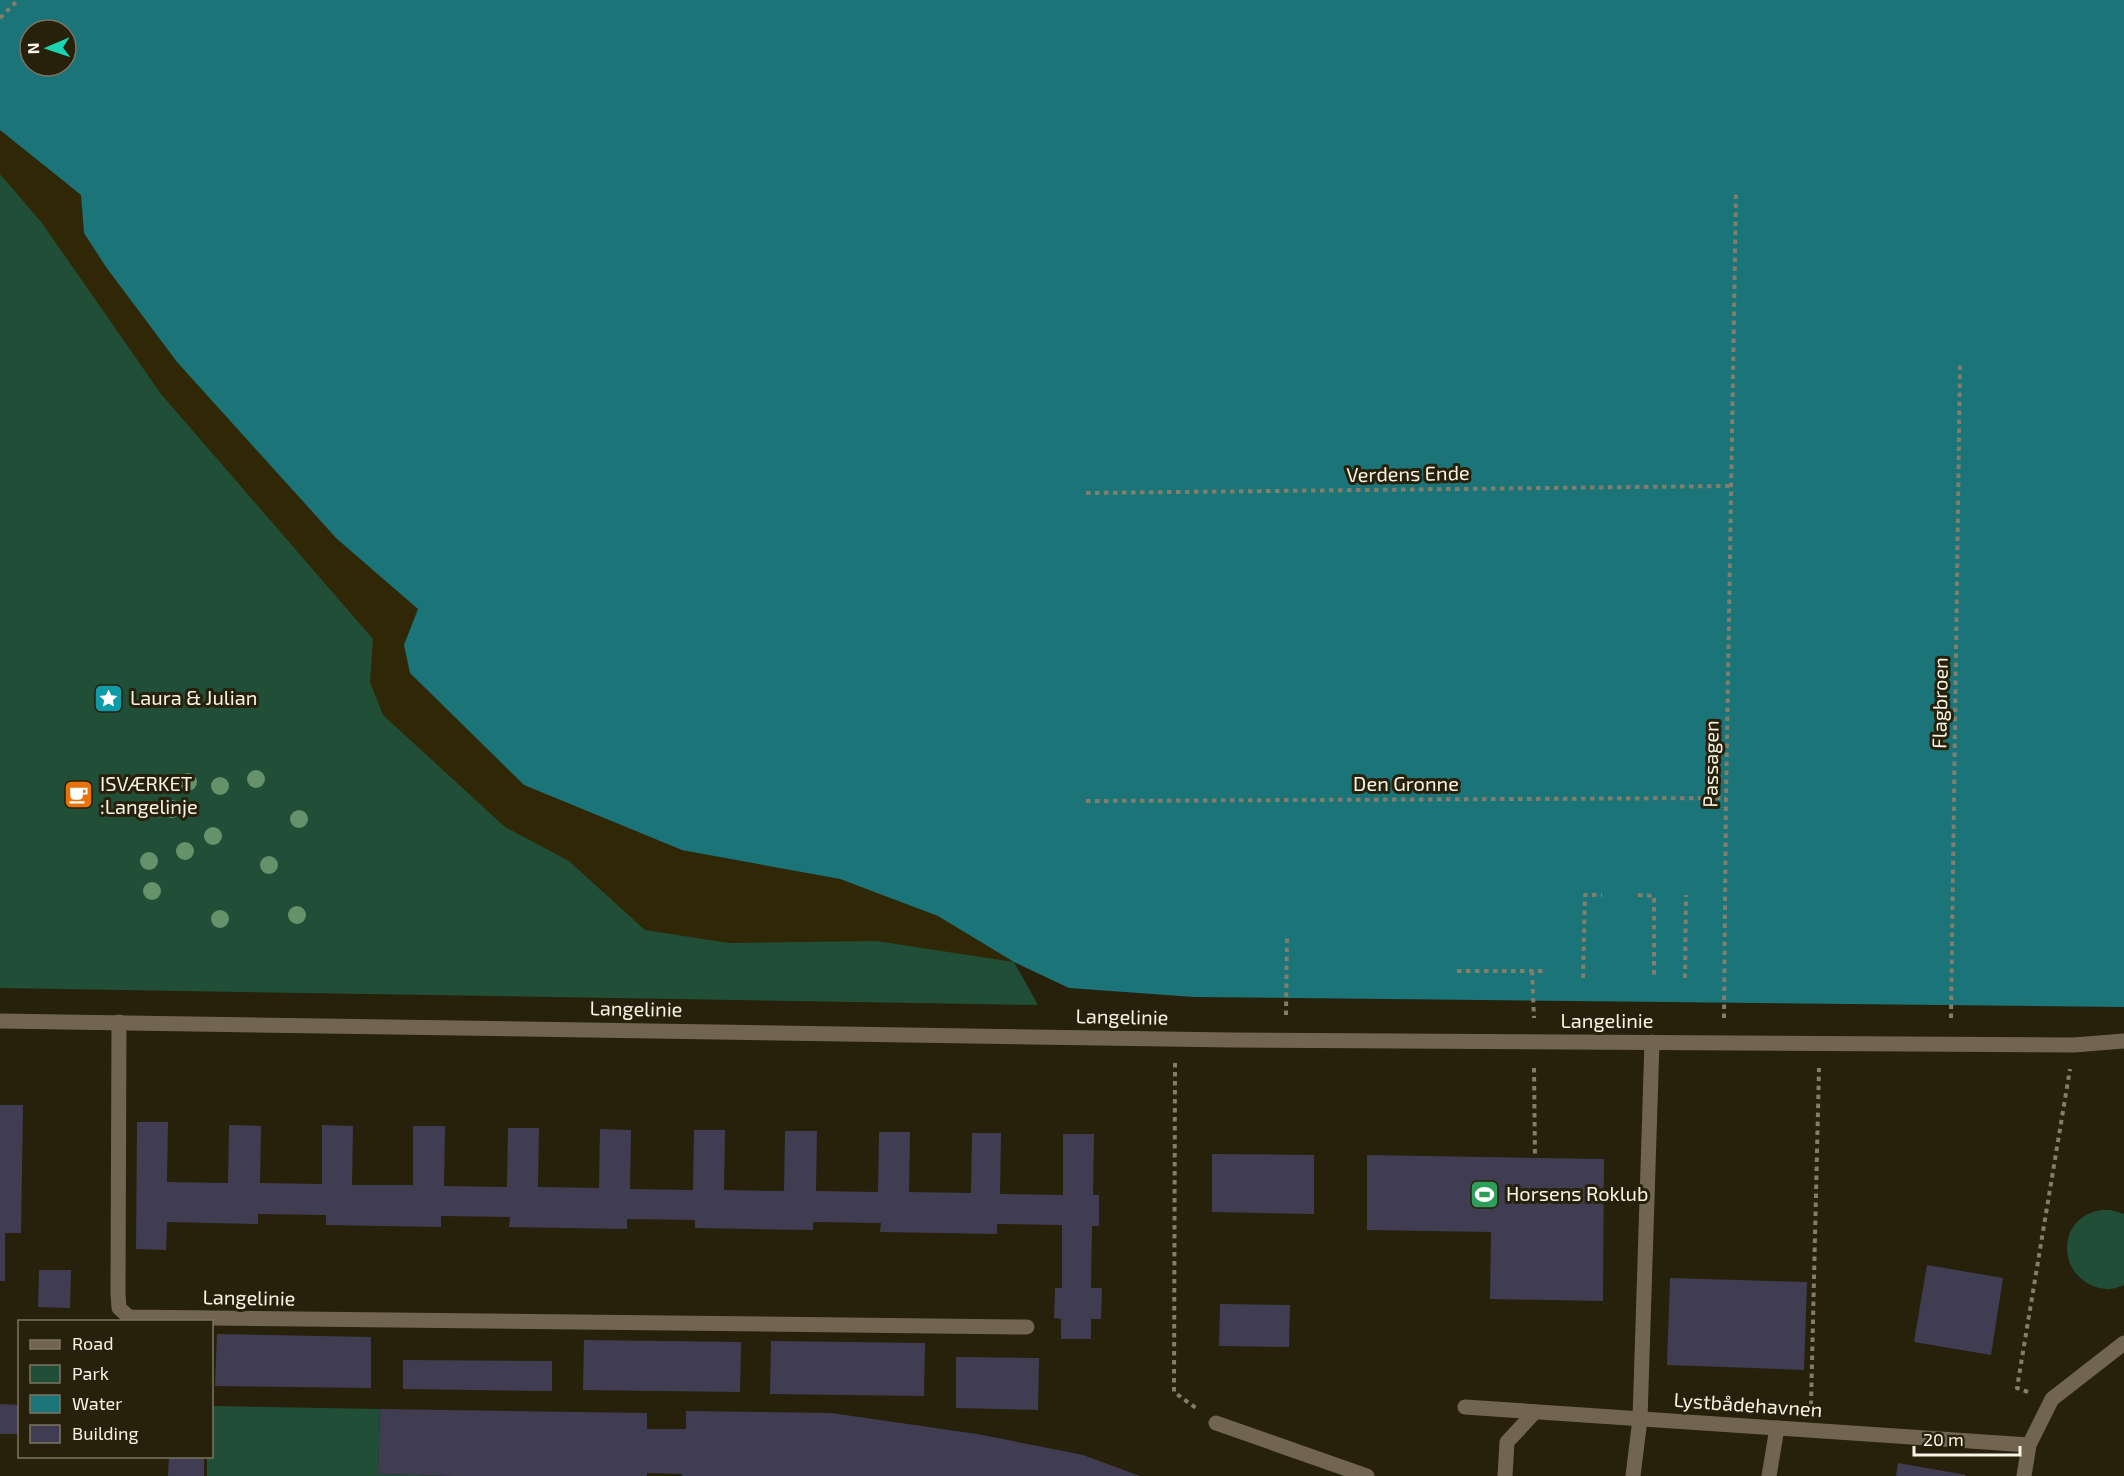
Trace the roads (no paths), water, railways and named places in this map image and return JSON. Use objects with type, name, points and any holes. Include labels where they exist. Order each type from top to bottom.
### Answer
[{"type":"street","name":"Langelinie","points":[[0,1021],[1176,1039],[2074,1045],[2124,1041]]},
{"type":"street","name":"Langelinie","points":[[119,1022],[118,1293],[119,1308],[129,1317],[1027,1327]]},
{"type":"street","points":[[1633,1476],[1640,1419],[1653,1042]]},
{"type":"street","points":[[2024,1476],[2029,1444],[2052,1399],[2124,1343]]},
{"type":"street","name":"Lystbådehavnen","points":[[1465,1407],[2029,1444]]},
{"type":"street","points":[[1505,1476],[1507,1442],[1535,1412]]},
{"type":"street","points":[[1216,1423],[1367,1476]]},
{"type":"street","points":[[1770,1476],[1777,1428]]},
{"type":"water","points":[[0,0],[2124,0],[2124,1007],[1194,997],[1069,988],[1014,962],[938,916],[840,879],[682,850],[524,785],[410,673],[404,645],[418,609],[337,539],[177,362],[106,267],[84,233],[81,195],[0,130]]},
{"type":"place","name":"Laura & Julian","points":[[109,698]]},
{"type":"place","name":"ISVÆRKET :Langelinje","points":[[79,795]]},
{"type":"place","name":"Horsens Roklub","points":[[1485,1194]]}]
